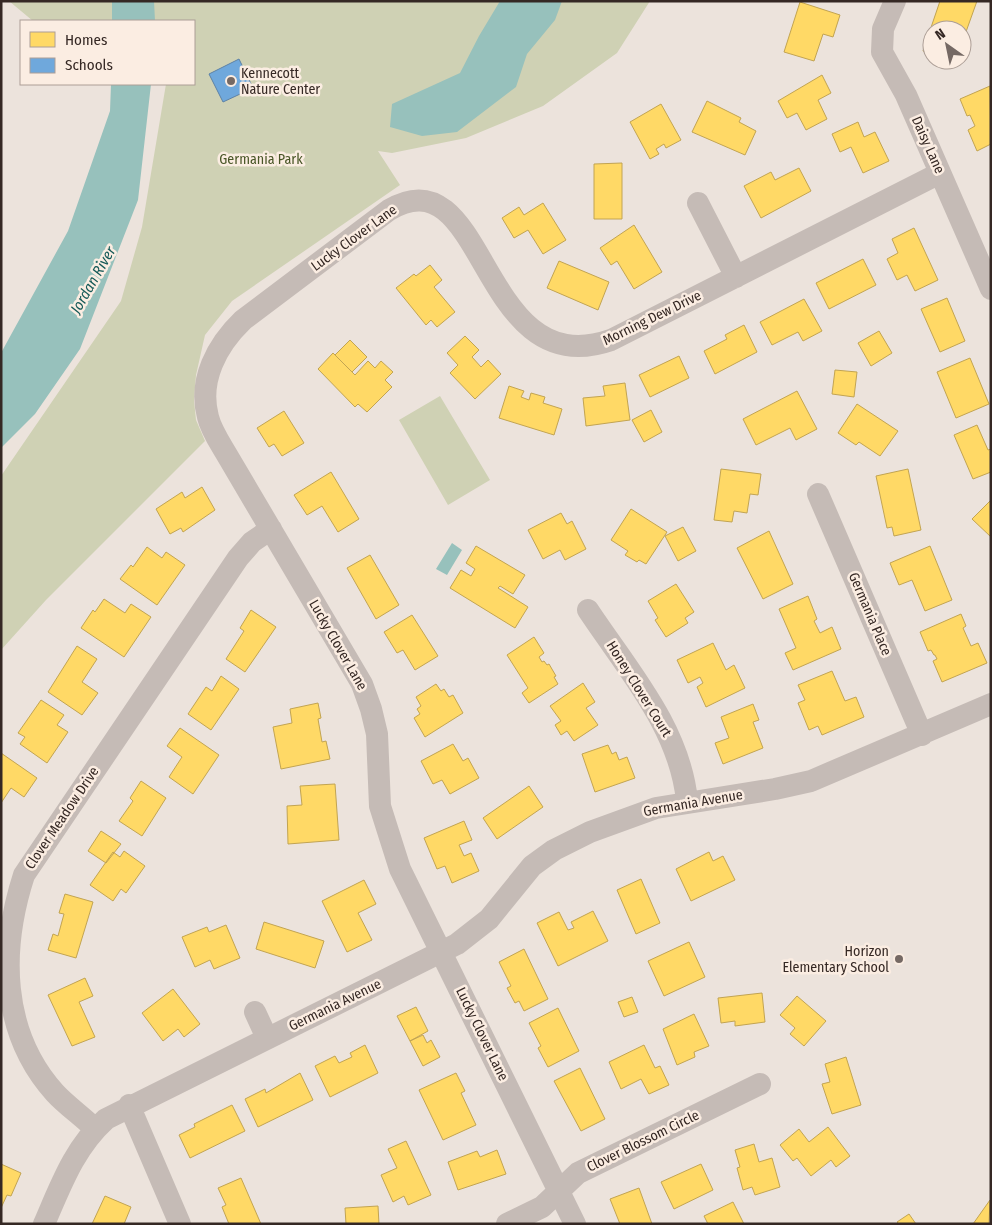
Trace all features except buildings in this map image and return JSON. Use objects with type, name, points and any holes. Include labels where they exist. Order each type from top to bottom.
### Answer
[{"type":"street","name":"Daisy Lane","points":[[895,1],[883,29],[882,52],[906,95],[991,289]]},
{"type":"street","name":"Morning Dew Drive","points":[[404,202],[422,200],[431,202],[449,212],[521,320],[538,335],[558,344],[580,346],[611,340],[940,173]]},
{"type":"street","name":"Lucky Clover Lane","points":[[404,202],[389,210],[243,320],[224,341],[212,364],[205,391],[208,418],[365,691],[377,734],[380,806],[400,869],[575,1224]]},
{"type":"street","points":[[698,203],[736,277]]},
{"type":"street","name":"Germania Place","points":[[818,494],[922,735]]},
{"type":"street","name":"Clover Meadow Drive","points":[[95,1129],[45,1081],[27,1055],[14,1028],[6,1000],[2,971],[3,942],[10,908],[24,874],[238,558],[252,542],[271,529]]},
{"type":"street","name":"Honey Clover Court","points":[[588,610],[670,737],[683,772],[687,801]]},
{"type":"street","name":"Germania Avenue","points":[[44,1224],[75,1154],[95,1129],[106,1119],[129,1105],[465,939],[481,926],[524,874],[554,850],[620,820],[656,808],[687,801],[775,789],[811,781],[991,704]]},
{"type":"street","points":[[255,1012],[267,1038]]},
{"type":"street","name":"Clover Blossom Circle","points":[[507,1224],[542,1208],[578,1173],[760,1084]]},
{"type":"street","points":[[129,1105],[180,1224]]},
{"type":"green space","name":"Germania Park","points":[[9,1],[650,1],[617,53],[543,106],[466,138],[392,153],[378,151],[400,185],[232,301],[205,335],[196,375],[194,401],[196,420],[205,441],[46,600],[1,650],[1,476],[121,301],[142,227],[166,85],[195,85],[195,20],[32,20]]},
{"type":"green space","points":[[440,396],[490,480],[448,505],[399,420]]},
{"type":"water","points":[[112,1],[154,1],[155,20],[112,20]]},
{"type":"water","points":[[500,1],[562,1],[555,20],[527,54],[516,87],[457,132],[422,136],[390,127],[392,104],[460,73]]},
{"type":"water","name":"Jordan River","points":[[111,85],[151,85],[138,200],[80,349],[35,414],[1,448],[1,353],[68,231],[110,111]]},
{"type":"water","points":[[452,543],[462,550],[447,575],[436,569]]},
{"type":"place","name":"Kennecott Nature Center","points":[[231,81]]},
{"type":"place","name":"Horizon Elementary School","points":[[899,959]]}]
